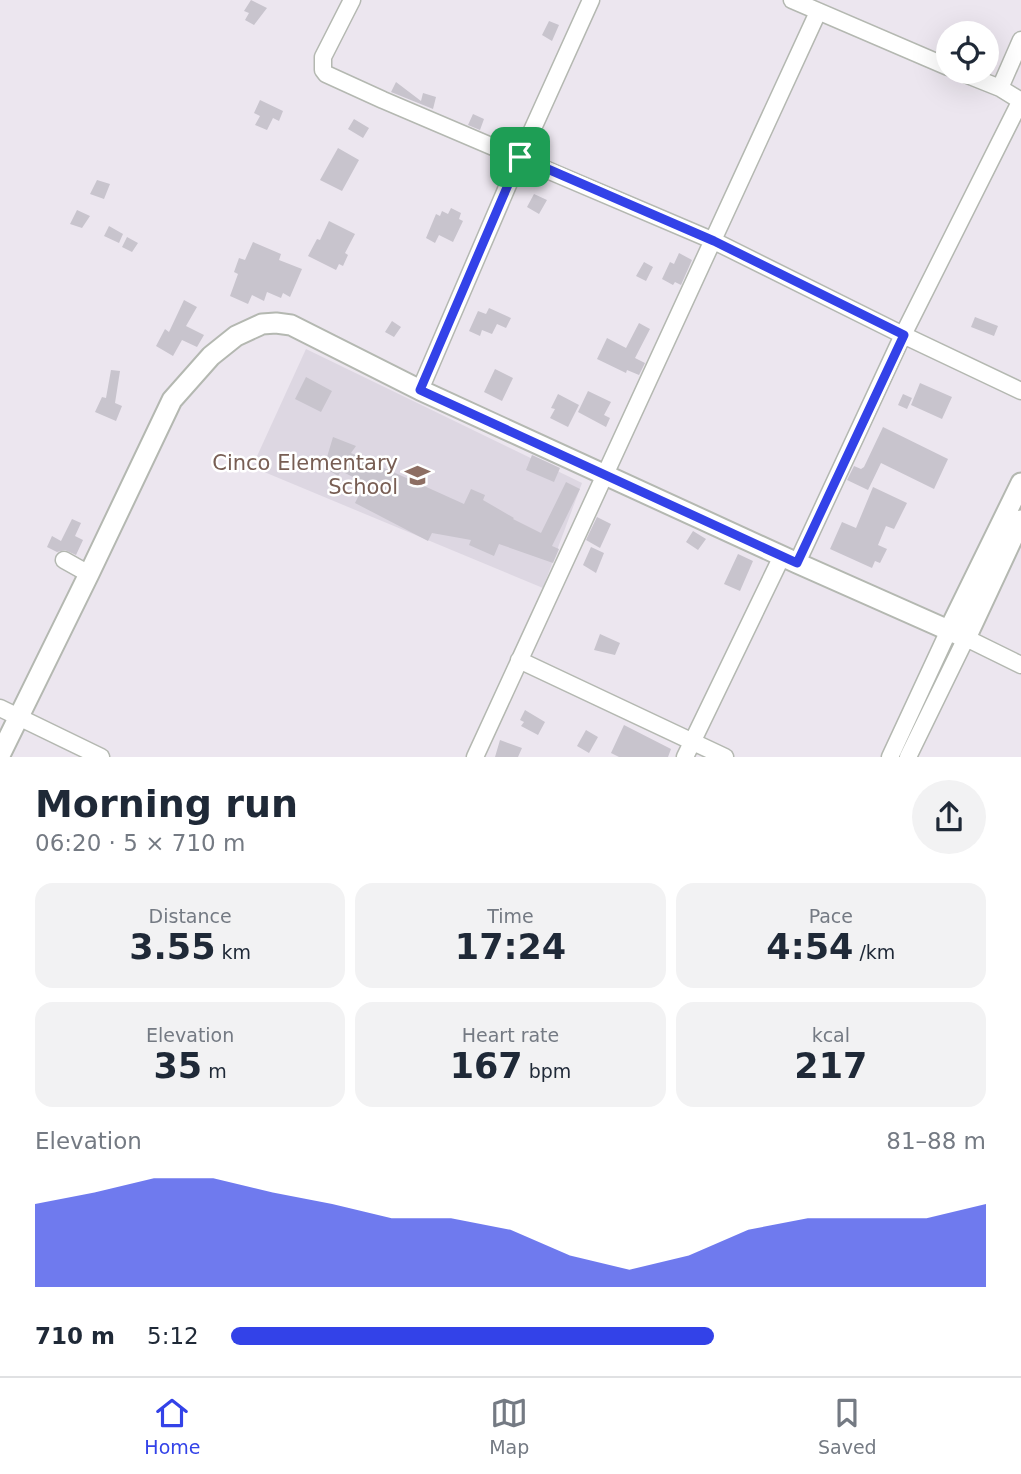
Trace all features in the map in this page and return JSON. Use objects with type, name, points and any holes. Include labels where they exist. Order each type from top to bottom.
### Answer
[{"type":"street","points":[[352,0],[323,57],[322,65],[326,74],[714,241],[1021,391]]},
{"type":"street","points":[[420,390],[591,0]]},
{"type":"street","points":[[792,0],[936,62]]},
{"type":"street","points":[[475,757],[818,12]]},
{"type":"street","points":[[1000,88],[1021,40]]},
{"type":"street","points":[[689,749],[789,560],[1021,100],[990,84]]},
{"type":"street","points":[[0,755],[172,400],[211,356],[236,336],[262,324],[291,326],[420,390],[1021,665]]},
{"type":"street","points":[[908,757],[1021,484]]},
{"type":"street","points":[[890,757],[1021,520]]},
{"type":"street","points":[[64,560],[89,575]]},
{"type":"street","points":[[519,660],[689,749],[725,757]]},
{"type":"street","points":[[0,708],[101,757]]},
{"type":"shaded area","name":"Cinco Elementary School","points":[[306,349],[582,483],[543,588],[252,467]]},
{"type":"building","points":[[251,0],[267,8],[254,25],[245,20],[249,13],[244,11]]},
{"type":"building","points":[[549,21],[559,25],[552,41],[542,35]]},
{"type":"building","points":[[396,82],[421,101],[423,93],[436,97],[433,109],[391,92]]},
{"type":"building","points":[[260,100],[283,111],[279,121],[273,118],[267,130],[255,125],[260,116],[254,113]]},
{"type":"building","points":[[473,114],[484,119],[480,130],[468,125]]},
{"type":"building","points":[[354,119],[369,128],[363,138],[348,129]]},
{"type":"building","points":[[338,148],[359,160],[342,191],[320,180]]},
{"type":"building","points":[[97,180],[110,184],[104,199],[90,194]]},
{"type":"building","points":[[534,194],[547,200],[539,214],[527,207]]},
{"type":"building","points":[[451,208],[461,213],[459,219],[463,221],[453,242],[439,235],[435,243],[426,238],[436,214],[440,216],[442,211],[448,214]]},
{"type":"building","points":[[77,210],[90,216],[82,228],[70,224]]},
{"type":"building","points":[[329,221],[355,234],[345,253],[348,255],[343,266],[339,264],[336,270],[308,256]]},
{"type":"building","points":[[109,226],[123,234],[119,243],[104,236]]},
{"type":"building","points":[[127,237],[138,243],[132,252],[122,247]]},
{"type":"building","points":[[253,242],[281,254],[279,260],[302,269],[290,297],[283,293],[281,298],[267,292],[264,301],[252,295],[248,304],[230,296],[238,274],[234,272],[239,258],[245,260]]},
{"type":"building","points":[[679,253],[692,260],[681,285],[675,282],[673,285],[662,279],[670,262],[674,264]]},
{"type":"building","points":[[644,262],[653,267],[646,281],[636,276]]},
{"type":"building","points":[[184,300],[197,307],[186,326],[204,335],[197,347],[182,340],[173,356],[156,346],[165,329],[169,332]]},
{"type":"building","points":[[489,308],[511,318],[506,328],[497,324],[492,334],[482,330],[480,336],[469,331],[478,311],[486,314]]},
{"type":"building","points":[[975,317],[998,326],[994,336],[971,327]]},
{"type":"building","points":[[392,321],[401,327],[394,337],[385,332]]},
{"type":"building","points":[[639,323],[650,329],[635,358],[645,363],[639,375],[627,370],[626,373],[597,359],[607,338],[626,348]]},
{"type":"building","points":[[495,369],[513,378],[502,401],[484,392]]},
{"type":"building","points":[[111,370],[120,371],[115,403],[122,406],[116,421],[95,412],[102,397],[106,398]]},
{"type":"building","points":[[306,377],[332,391],[321,412],[295,399]]},
{"type":"building","points":[[920,383],[952,397],[942,419],[911,405]]},
{"type":"building","points":[[588,391],[611,402],[604,415],[610,418],[606,427],[578,412]]},
{"type":"building","points":[[558,394],[579,405],[568,427],[550,418],[555,409],[551,408]]},
{"type":"building","points":[[903,394],[912,398],[907,409],[898,405]]},
{"type":"building","points":[[883,427],[948,459],[934,489],[881,463],[868,490],[847,480],[854,466],[861,469],[864,467]]},
{"type":"building","points":[[333,437],[356,446],[351,453],[464,504],[471,489],[485,495],[483,500],[541,533],[566,482],[580,489],[552,546],[559,549],[553,563],[499,544],[494,556],[469,545],[471,540],[432,533],[428,541],[355,503],[365,483],[341,471],[338,476],[324,467]]},
{"type":"building","points":[[532,455],[560,468],[554,482],[526,470]]},
{"type":"building","points":[[873,487],[907,503],[894,529],[886,526],[878,545],[887,549],[880,563],[875,561],[872,568],[830,549],[842,522],[856,528]]},
{"type":"building","points":[[597,517],[611,524],[600,548],[586,540]]},
{"type":"building","points":[[72,519],[81,523],[75,536],[83,540],[76,555],[65,550],[57,552],[47,547],[52,536],[61,541]]},
{"type":"building","points":[[693,531],[706,539],[698,550],[686,542]]},
{"type":"building","points":[[591,547],[604,553],[596,573],[583,565]]},
{"type":"building","points":[[738,554],[753,561],[740,591],[724,584]]},
{"type":"building","points":[[600,634],[620,643],[615,655],[594,650]]},
{"type":"building","points":[[525,710],[545,722],[538,735],[521,726],[524,722],[520,720]]},
{"type":"building","points":[[624,725],[671,749],[668,757],[619,757],[611,753]]},
{"type":"building","points":[[586,730],[598,737],[589,753],[577,746]]},
{"type":"building","points":[[500,740],[522,748],[518,757],[495,757]]},
{"type":"place","name":"Cinco Elementary School","points":[[418,475]]},
{"type":"route","points":[[520,157],[714,241],[904,335],[797,563],[420,390],[520,157]]}]
